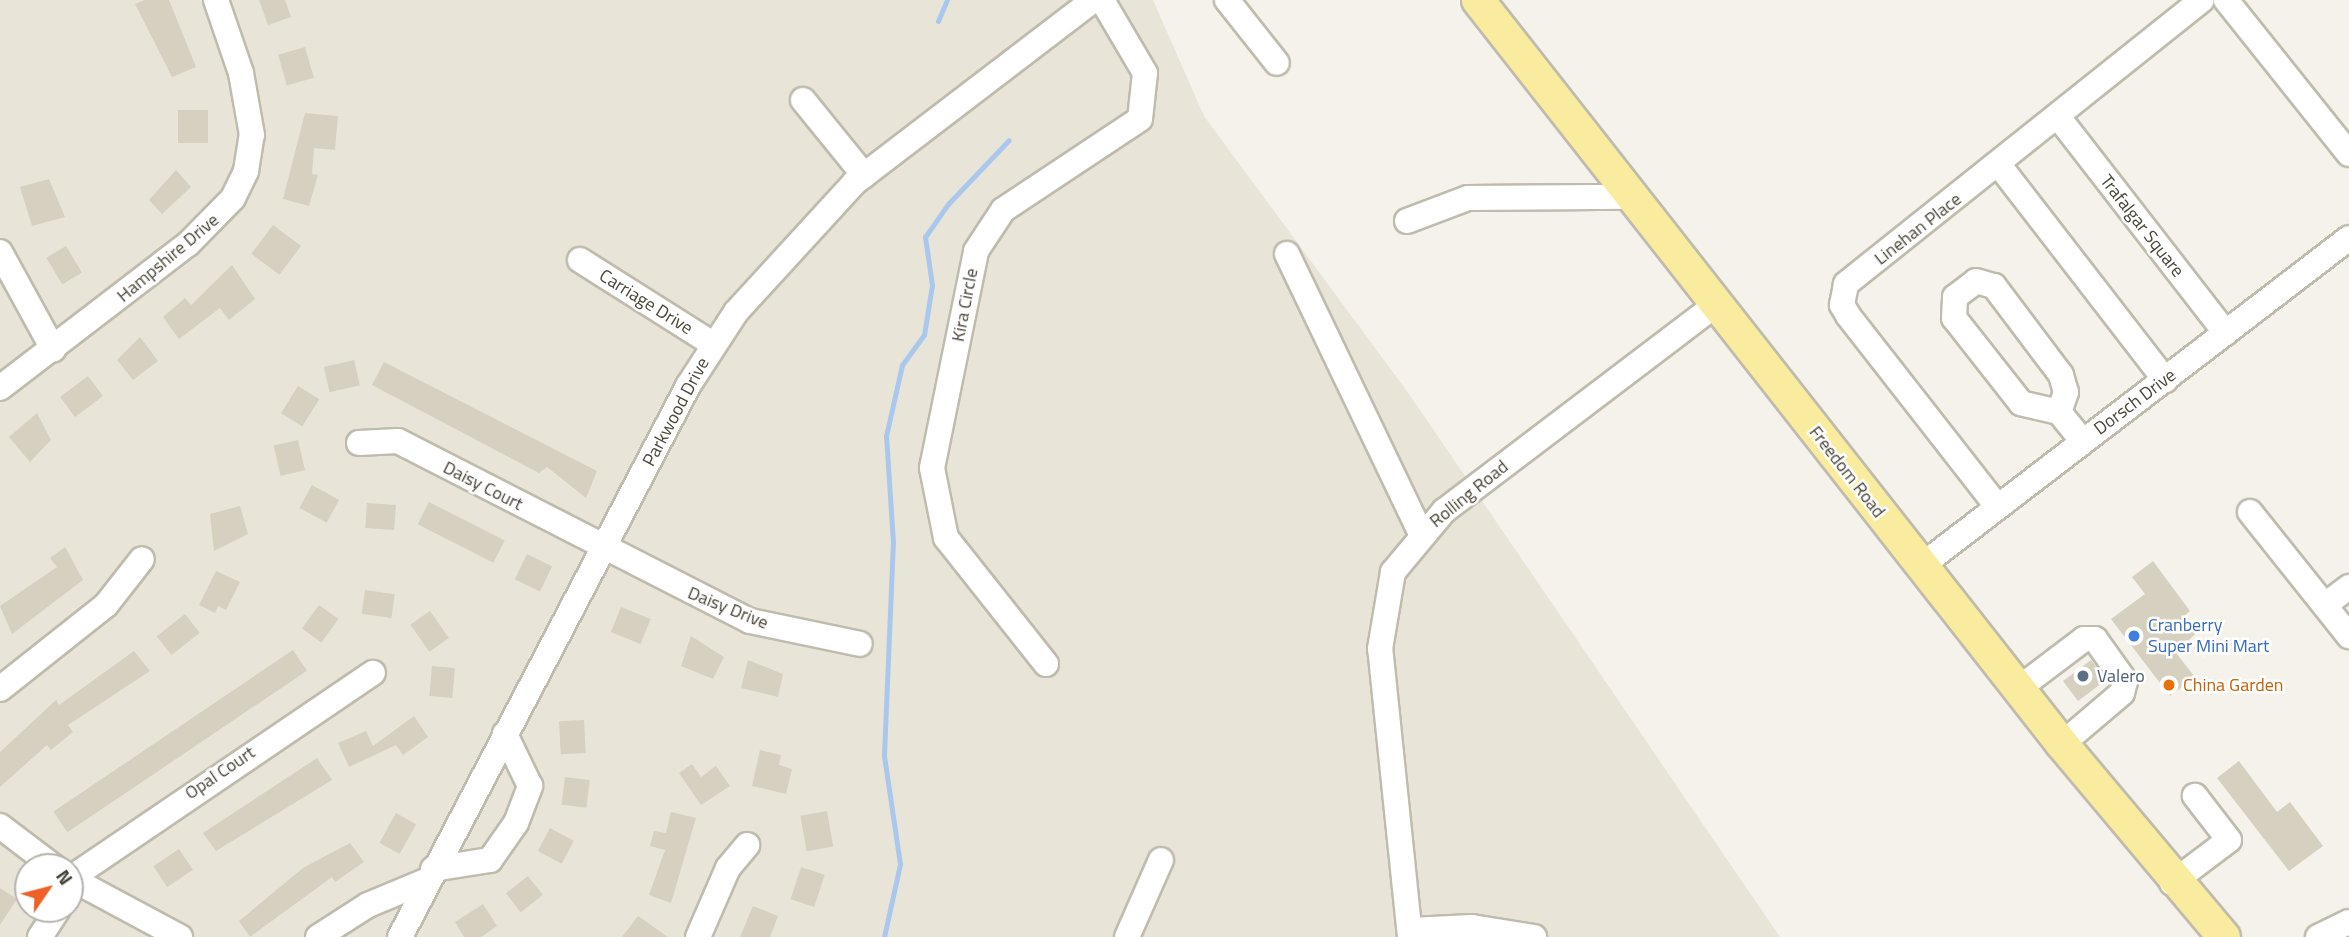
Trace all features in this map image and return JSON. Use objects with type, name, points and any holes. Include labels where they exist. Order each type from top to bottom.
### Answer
[{"type":"main road","name":"Freedom Road","points":[[1478,0],[2018,689],[2224,937]]},
{"type":"street","name":"Hampshire Drive","points":[[0,388],[221,215],[246,171],[248,105],[216,0]]},
{"type":"street","name":"Parkwood Drive","points":[[400,937],[430,875],[713,344],[816,218],[864,175],[1093,0]]},
{"type":"street","name":"Kira Circle","points":[[1046,664],[946,538],[932,468],[976,251],[1003,210],[1140,119],[1144,73],[1101,0]]},
{"type":"street","points":[[1227,0],[1277,62]]},
{"type":"street","name":"Linehan Place","points":[[1997,506],[1842,304],[1846,285],[2059,118],[2085,87],[2202,0]]},
{"type":"street","points":[[2230,3],[2349,153]]},
{"type":"street","points":[[803,100],[864,175]]},
{"type":"street","name":"Trafalgar Square","points":[[2059,118],[2225,333]]},
{"type":"street","points":[[1999,165],[2165,380]]},
{"type":"street","points":[[1407,221],[1468,198],[1631,197]]},
{"type":"street","name":"Dorsch Drive","points":[[1921,566],[2349,238]]},
{"type":"street","points":[[0,252],[53,349]]},
{"type":"street","points":[[1287,254],[1420,534]]},
{"type":"street","name":"Carriage Drive","points":[[580,260],[713,344]]},
{"type":"street","points":[[2059,412],[2066,392],[2061,375],[1994,286],[1976,281],[1955,297],[1954,318],[2021,403],[2059,412],[2082,442]]},
{"type":"street","name":"Rolling Road","points":[[1410,933],[1380,624],[1393,572],[1420,534],[1715,305]]},
{"type":"street","name":"Daisy Court","points":[[359,443],[398,442],[604,547]]},
{"type":"street","points":[[2250,512],[2349,636]]},
{"type":"street","name":"Daisy Drive","points":[[604,547],[750,621],[860,644]]},
{"type":"street","points":[[0,689],[106,605],[142,559]]},
{"type":"street","points":[[2325,605],[2349,587]]},
{"type":"street","points":[[2018,689],[2084,639],[2095,639],[2125,681],[2122,693],[2062,744]]},
{"type":"street","name":"Opal Court","points":[[84,873],[373,673]]},
{"type":"street","points":[[318,937],[368,905],[430,875],[490,860],[516,823],[530,786],[505,734]]},
{"type":"street","points":[[2175,881],[2229,840],[2196,796]]},
{"type":"street","points":[[0,827],[35,853]]},
{"type":"street","points":[[698,937],[727,868],[747,845]]},
{"type":"street","points":[[1127,937],[1161,860]]},
{"type":"street","points":[[84,889],[180,937]]},
{"type":"street","points":[[2318,937],[2349,922]]},
{"type":"street","points":[[1410,933],[1472,927],[1534,937]]},
{"type":"shaded area","points":[[0,0],[1153,0],[1204,116],[1409,394],[1780,937],[0,937]]},
{"type":"building","points":[[145,0],[169,0],[196,67],[172,77],[135,4]]},
{"type":"building","points":[[259,0],[285,0],[291,17],[268,25]]},
{"type":"building","points":[[305,47],[314,78],[287,85],[278,55]]},
{"type":"building","points":[[178,110],[208,110],[208,143],[178,143]]},
{"type":"building","points":[[305,113],[338,116],[335,150],[314,148],[312,174],[318,175],[309,206],[283,199]]},
{"type":"building","points":[[176,170],[191,187],[162,214],[149,200]]},
{"type":"building","points":[[49,179],[65,217],[32,226],[20,187]]},
{"type":"building","points":[[273,225],[301,246],[279,275],[251,254]]},
{"type":"building","points":[[66,246],[82,273],[62,284],[46,258]]},
{"type":"building","points":[[232,265],[255,299],[229,320],[220,308],[179,339],[163,317],[185,298],[191,305]]},
{"type":"building","points":[[140,337],[158,361],[133,380],[117,360]]},
{"type":"building","points":[[354,360],[360,385],[330,392],[324,367]]},
{"type":"building","points":[[384,362],[597,471],[586,498],[547,467],[539,473],[372,385]]},
{"type":"building","points":[[88,376],[103,396],[75,417],[60,397]]},
{"type":"building","points":[[298,386],[319,399],[302,426],[281,413]]},
{"type":"building","points":[[37,413],[51,440],[30,462],[9,437]]},
{"type":"building","points":[[298,440],[305,470],[281,476],[274,446]]},
{"type":"building","points":[[312,485],[339,500],[327,523],[299,508]]},
{"type":"building","points":[[429,502],[505,541],[493,563],[418,524]]},
{"type":"building","points":[[367,503],[396,505],[394,530],[365,528]]},
{"type":"building","points":[[240,506],[248,534],[214,551],[210,514]]},
{"type":"building","points":[[65,547],[83,580],[12,634],[0,606],[57,567],[50,558]]},
{"type":"building","points":[[527,554],[552,566],[540,591],[515,579]]},
{"type":"building","points":[[2153,561],[2190,611],[2182,618],[2195,634],[2176,653],[2195,677],[2170,696],[2111,619],[2145,594],[2132,577]]},
{"type":"building","points":[[216,571],[240,582],[226,610],[218,606],[215,613],[199,605]]},
{"type":"building","points":[[365,590],[395,594],[391,618],[362,614]]},
{"type":"building","points":[[319,605],[338,619],[321,643],[302,628]]},
{"type":"building","points":[[621,607],[651,619],[641,644],[611,632]]},
{"type":"building","points":[[430,611],[449,638],[429,652],[410,625]]},
{"type":"building","points":[[185,614],[200,633],[171,655],[157,636]]},
{"type":"building","points":[[691,636],[724,657],[713,679],[681,666]]},
{"type":"building","points":[[293,650],[307,671],[67,832],[53,812]]},
{"type":"building","points":[[134,651],[150,671],[68,725],[73,732],[51,750],[47,745],[0,787],[0,752],[56,700],[59,705]]},
{"type":"building","points":[[748,660],[783,674],[778,697],[741,688]]},
{"type":"building","points":[[2091,660],[2106,680],[2078,701],[2063,681]]},
{"type":"building","points":[[432,666],[455,668],[452,698],[429,696]]},
{"type":"building","points":[[414,716],[428,737],[403,755],[396,745],[349,767],[338,743],[366,731],[373,746]]},
{"type":"building","points":[[584,720],[586,753],[561,754],[559,721]]},
{"type":"building","points":[[760,750],[781,755],[779,765],[792,769],[786,794],[752,786]]},
{"type":"building","points":[[317,758],[332,780],[216,851],[203,833]]},
{"type":"building","points":[[2239,761],[2277,812],[2290,802],[2323,846],[2289,871],[2217,778]]},
{"type":"building","points":[[692,764],[701,777],[716,766],[730,786],[701,805],[679,773]]},
{"type":"building","points":[[565,777],[590,780],[586,808],[562,805]]},
{"type":"building","points":[[827,811],[833,846],[807,851],[800,816]]},
{"type":"building","points":[[671,812],[696,818],[671,903],[649,895],[665,850],[650,846],[654,831],[666,833]]},
{"type":"building","points":[[396,813],[416,824],[400,854],[380,843]]},
{"type":"building","points":[[550,828],[574,841],[562,864],[538,851]]},
{"type":"building","points":[[350,843],[364,862],[335,882],[332,877],[250,937],[239,921],[303,868]]},
{"type":"building","points":[[179,849],[193,870],[167,887],[153,866]]},
{"type":"building","points":[[801,867],[825,875],[814,907],[790,899]]},
{"type":"building","points":[[528,876],[543,895],[521,912],[506,893]]},
{"type":"building","points":[[0,888],[14,897],[14,904],[0,925]]},
{"type":"building","points":[[483,904],[497,926],[481,937],[464,937],[455,922]]},
{"type":"building","points":[[753,906],[778,916],[770,937],[740,937]]},
{"type":"building","points":[[638,916],[668,937],[622,937]]},
{"type":"waterway","points":[[938,21],[947,0]]},
{"type":"waterway","points":[[884,937],[900,864],[884,755],[893,543],[886,436],[902,365],[924,335],[932,285],[925,237],[948,204],[1009,140]]},
{"type":"place","name":"Cranberry Super Mini Mart","points":[[2134,636]]},
{"type":"place","name":"Valero","points":[[2083,676]]},
{"type":"place","name":"China Garden","points":[[2169,685]]}]
